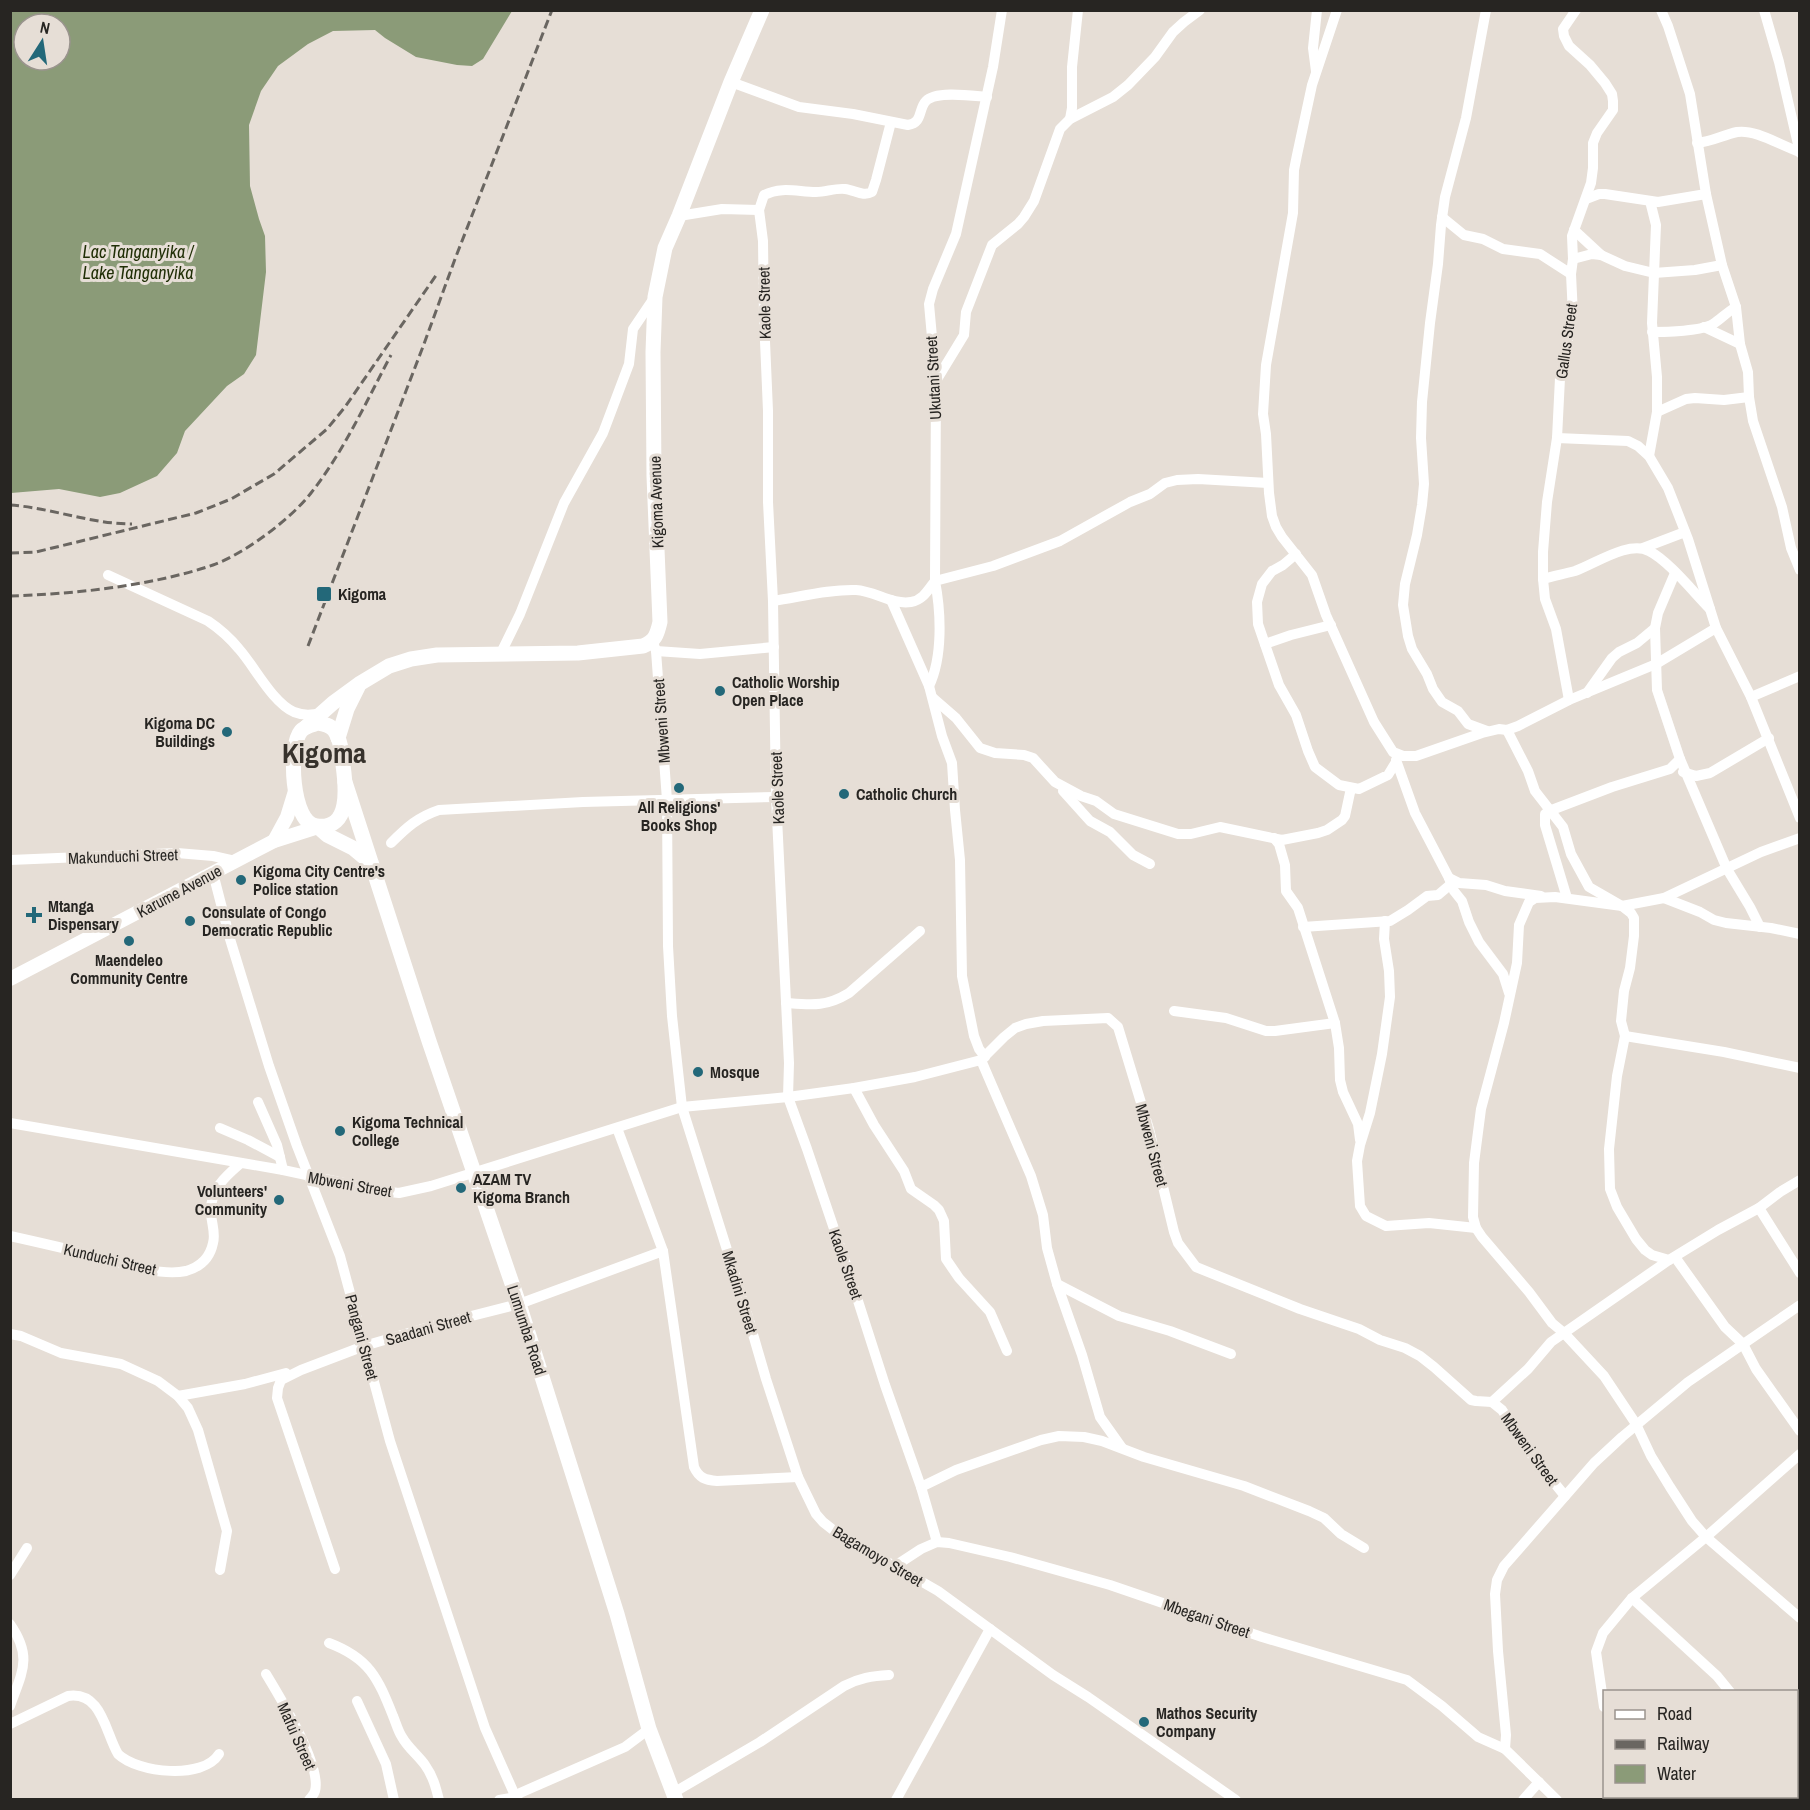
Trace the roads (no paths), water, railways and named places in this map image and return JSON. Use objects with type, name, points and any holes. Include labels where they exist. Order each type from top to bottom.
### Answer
[{"type":"main road","name":"Kigoma Avenue","points":[[654,647],[660,622],[654,476],[655,297],[665,248],[762,10]]},
{"type":"main road","points":[[371,863],[353,848],[327,835],[318,826],[307,821],[302,815],[294,771],[296,743],[300,733],[359,684],[389,666],[411,659],[437,655],[578,653],[643,646],[654,647]]},
{"type":"main road","points":[[338,738],[347,709],[359,684]]},
{"type":"main road","points":[[306,727],[318,723],[326,724],[334,730],[341,748],[345,782],[344,805],[339,818],[332,823],[318,826]]},
{"type":"main road","name":"Lumumba Road","points":[[345,782],[429,1041],[519,1304],[617,1614],[649,1729],[675,1796]]},
{"type":"street","name":"Ukutani Street","points":[[929,686],[937,664],[939,600],[935,581],[936,381],[929,304],[956,234],[987,97],[1002,10]]},
{"type":"street","points":[[1070,119],[1072,67],[1078,10]]},
{"type":"street","points":[[936,381],[964,335],[966,312],[992,245],[1018,224],[1034,201],[1064,123],[1113,97],[1128,85],[1155,57],[1173,32],[1200,10]]},
{"type":"street","points":[[1316,71],[1313,48],[1317,10]]},
{"type":"street","points":[[1337,10],[1306,108],[1294,170],[1293,213],[1266,365],[1263,414],[1272,516],[1282,537],[1312,575],[1331,625],[1365,697],[1371,715],[1395,757],[1415,813],[1462,901],[1479,942],[1503,974],[1509,994]]},
{"type":"street","points":[[1486,10],[1466,118],[1442,217],[1422,402],[1423,494],[1403,605],[1412,649],[1433,689],[1442,702],[1458,711],[1468,724],[1487,731]]},
{"type":"street","name":"Gallus Street","points":[[1569,700],[1556,629],[1545,599],[1543,579],[1547,502],[1557,438],[1560,378],[1573,315],[1572,236],[1592,183],[1593,143],[1613,110],[1612,94],[1605,83],[1569,45],[1564,36],[1563,29],[1576,10]]},
{"type":"street","points":[[1661,10],[1690,94],[1696,143],[1706,194],[1722,265],[1736,307],[1740,344],[1749,372],[1749,397],[1753,421],[1796,547],[1800,570]]},
{"type":"street","points":[[1764,10],[1779,62],[1799,152]]},
{"type":"street","points":[[731,82],[799,107],[914,124],[926,101],[938,96],[960,94],[987,97]]},
{"type":"street","points":[[679,216],[723,209],[759,210],[764,195],[785,189],[815,192],[837,189],[853,190],[862,194],[872,192],[891,122]]},
{"type":"street","points":[[1696,143],[1706,143],[1739,132],[1749,133],[1799,152]]},
{"type":"street","points":[[1586,199],[1605,194],[1665,201],[1706,194]]},
{"type":"street","points":[[1649,456],[1657,412],[1657,377],[1652,332],[1656,225],[1650,201]]},
{"type":"street","name":"Kaole Street","points":[[759,210],[763,242],[776,797],[789,1063],[788,1097],[921,1487],[937,1542]]},
{"type":"street","points":[[1442,217],[1464,235],[1483,239],[1503,249],[1540,254],[1571,274]]},
{"type":"street","points":[[1574,230],[1601,255],[1635,269],[1653,273],[1695,270],[1722,265]]},
{"type":"street","points":[[1573,259],[1601,255]]},
{"type":"street","points":[[500,655],[520,614],[564,503],[603,433],[629,364],[633,329],[655,297]]},
{"type":"street","points":[[1652,332],[1712,325],[1722,315],[1736,307]]},
{"type":"street","points":[[1704,327],[1740,344]]},
{"type":"street","points":[[1657,412],[1686,399],[1724,400],[1749,397]]},
{"type":"street","points":[[1557,438],[1628,441],[1649,456],[1668,488],[1686,532],[1716,628],[1751,697],[1800,818]]},
{"type":"street","points":[[773,601],[859,590],[891,600],[913,602],[923,597],[935,581],[993,566],[1060,541],[1130,502],[1150,494],[1165,483],[1198,479],[1268,483]]},
{"type":"street","points":[[1543,579],[1686,532]]},
{"type":"street","points":[[1643,548],[1651,551],[1675,573],[1712,612]]},
{"type":"street","points":[[1296,554],[1272,571],[1262,584],[1257,602],[1258,624],[1280,686],[1296,715],[1308,751],[1316,767],[1339,785],[1359,789],[1382,780],[1388,775],[1395,757]]},
{"type":"street","points":[[1675,573],[1658,613],[1655,628],[1657,690],[1680,759],[1727,869],[1760,927]]},
{"type":"street","points":[[108,575],[208,621],[222,631],[240,650],[286,707],[304,715],[322,713]]},
{"type":"street","points":[[891,600],[929,686],[942,736],[952,763],[954,810],[960,860],[962,976],[974,1036],[1031,1176],[1043,1215],[1047,1248],[1057,1284],[1082,1355],[1100,1417],[1124,1450]]},
{"type":"street","points":[[1265,644],[1292,634],[1331,625]]},
{"type":"street","points":[[1587,693],[1612,658],[1637,643],[1655,628]]},
{"type":"street","points":[[1395,757],[1416,756],[1487,731],[1518,726],[1569,700],[1656,664],[1716,628]]},
{"type":"street","points":[[654,647],[700,654],[774,647]]},
{"type":"street","name":"Mbweni Street","points":[[654,647],[666,800],[668,946],[672,1016],[682,1107]]},
{"type":"street","points":[[1751,697],[1800,676]]},
{"type":"street","points":[[933,698],[956,718],[980,748],[995,753],[1024,755],[1033,758],[1090,821],[1103,827],[1133,855],[1150,864]]},
{"type":"street","points":[[1508,729],[1535,790],[1563,827],[1571,854],[1589,887],[1623,906],[1635,918],[1621,1021],[1625,1036],[1617,1076],[1609,1149],[1610,1189],[1617,1207],[1644,1250],[1652,1255],[1672,1259],[1725,1327],[1743,1344],[1756,1369],[1800,1431]]},
{"type":"street","points":[[1670,769],[1696,776],[1710,773],[1769,738]]},
{"type":"street","points":[[1567,898],[1545,825],[1545,814],[1612,787],[1670,769],[1680,759]]},
{"type":"street","points":[[1055,782],[1096,801],[1114,814],[1172,832],[1185,835],[1220,827],[1290,839],[1312,835],[1337,825],[1345,816],[1351,788]]},
{"type":"street","points":[[274,841],[287,817],[296,789]]},
{"type":"street","points":[[391,843],[423,815],[439,810],[583,802],[776,797]]},
{"type":"street","name":"Karume Avenue","points":[[10,979],[274,841],[318,826]]},
{"type":"street","points":[[1275,838],[1285,865],[1286,891],[1298,908],[1335,1023],[1339,1047],[1340,1080],[1358,1124],[1360,1145]]},
{"type":"street","points":[[1450,881],[1486,885],[1505,891],[1623,906],[1664,898],[1761,852],[1800,838]]},
{"type":"street","name":"Makunduchi Street","points":[[10,860],[177,853],[213,856],[235,861]]},
{"type":"street","name":"Pangani Street","points":[[213,873],[230,939],[269,1066],[340,1256],[390,1441],[464,1667],[485,1728],[517,1798]]},
{"type":"street","points":[[1303,927],[1394,919],[1429,895],[1438,895],[1450,881]]},
{"type":"street","points":[[1547,897],[1535,898],[1529,902],[1522,916],[1517,963],[1481,1109],[1474,1163],[1473,1217],[1476,1228],[1552,1323],[1604,1376],[1636,1424],[1651,1456],[1692,1521],[1706,1537],[1800,1618]]},
{"type":"street","points":[[1664,898],[1714,920],[1800,934]]},
{"type":"street","points":[[1385,921],[1384,939],[1390,977],[1388,1015],[1383,1054],[1360,1145],[1358,1161],[1360,1206],[1366,1216],[1390,1226],[1403,1223],[1445,1223],[1476,1228]]},
{"type":"street","points":[[786,1003],[825,1004],[837,1000],[849,993],[920,931]]},
{"type":"street","points":[[1174,1011],[1226,1018],[1275,1032],[1335,1023]]},
{"type":"street","name":"Mbweni Street","points":[[10,1123],[283,1170],[309,1177],[399,1193],[423,1188],[682,1107],[788,1097],[915,1077],[983,1058],[1015,1028],[1026,1024],[1108,1018],[1118,1027],[1149,1129],[1178,1244],[1192,1264],[1209,1273],[1303,1310],[1359,1329],[1420,1356],[1471,1400],[1492,1402],[1502,1410],[1530,1454],[1565,1496]]},
{"type":"street","points":[[1625,1036],[1724,1052],[1800,1068]]},
{"type":"street","points":[[854,1088],[874,1125],[898,1160],[911,1189],[939,1210],[944,1221],[946,1259],[959,1278],[990,1312],[1007,1351]]},
{"type":"street","points":[[258,1102],[272,1131],[283,1170]]},
{"type":"street","name":"Mkadini Street","points":[[682,1107],[798,1477]]},
{"type":"street","points":[[220,1128],[280,1157]]},
{"type":"street","points":[[617,1128],[663,1251],[694,1467],[698,1475],[706,1480],[798,1477]]},
{"type":"street","name":"Kunduchi Street","points":[[10,1236],[127,1266],[158,1271],[184,1271],[198,1266],[210,1256],[214,1241],[211,1210],[213,1199],[221,1181],[241,1163]]},
{"type":"street","points":[[1492,1402],[1528,1369],[1544,1349],[1564,1333],[1672,1259],[1718,1230],[1760,1208],[1800,1180]]},
{"type":"street","points":[[1760,1208],[1800,1273]]},
{"type":"street","name":"Saadani Street","points":[[335,1569],[277,1398],[281,1380],[301,1370],[364,1347],[436,1325],[519,1304],[663,1251]]},
{"type":"street","points":[[1057,1284],[1119,1316],[1170,1331],[1231,1354]]},
{"type":"street","points":[[1505,1749],[1506,1736],[1497,1651],[1495,1606],[1497,1580],[1504,1566],[1594,1463],[1636,1424],[1688,1382],[1800,1305]]},
{"type":"street","points":[[10,1334],[21,1336],[61,1353],[121,1364],[158,1381],[178,1396],[188,1408],[198,1430],[227,1531],[220,1570]]},
{"type":"street","points":[[178,1396],[245,1384],[301,1370]]},
{"type":"street","points":[[921,1487],[967,1466],[1030,1443],[1059,1436],[1084,1437],[1244,1486],[1309,1511],[1324,1518],[1364,1548]]},
{"type":"street","points":[[1603,1694],[1597,1657],[1598,1645],[1603,1633],[1632,1598],[1706,1537],[1800,1454]]},
{"type":"street","name":"Bagamoyo Street","points":[[798,1477],[809,1502],[823,1522],[837,1533],[938,1591],[1053,1675],[1236,1800]]},
{"type":"street","points":[[895,1566],[921,1549],[937,1542]]},
{"type":"street","name":"Mbegani Street","points":[[937,1542],[1010,1557],[1110,1584],[1262,1637],[1407,1680],[1478,1737],[1505,1749],[1557,1800]]},
{"type":"street","points":[[10,1575],[27,1548]]},
{"type":"street","points":[[1632,1598],[1717,1676],[1728,1690]]},
{"type":"street","points":[[10,1624],[22,1643],[24,1662],[10,1706]]},
{"type":"street","points":[[896,1800],[990,1629]]},
{"type":"street","points":[[329,1643],[354,1654],[373,1673],[401,1736],[425,1766],[435,1785],[439,1800]]},
{"type":"street","name":"Mafui Street","points":[[266,1674],[284,1705],[314,1770],[315,1791],[309,1800]]},
{"type":"street","points":[[675,1796],[844,1686],[855,1680],[889,1675]]},
{"type":"street","points":[[10,1724],[68,1696],[78,1696],[87,1698],[95,1704],[118,1754],[135,1763],[160,1770],[174,1771],[207,1766],[219,1754]]},
{"type":"street","points":[[357,1701],[386,1764],[394,1800]]},
{"type":"street","points":[[499,1800],[517,1798],[576,1768],[625,1747],[649,1729]]},
{"type":"street","points":[[1523,1800],[1539,1782]]},
{"type":"water","name":"Lac Tanganyika / Lake Tanganyika","points":[[10,11],[512,11],[483,59],[472,66],[416,57],[375,30],[333,31],[308,44],[278,66],[261,91],[249,125],[250,186],[265,236],[266,272],[256,355],[244,374],[227,386],[185,431],[177,453],[157,476],[120,493],[100,497],[59,489],[11,493]]},
{"type":"railway","points":[[308,646],[552,10]]},
{"type":"railway","points":[[10,553],[36,552],[196,513],[231,499],[274,474],[327,429],[345,407],[437,274]]},
{"type":"railway","points":[[10,596],[86,591],[139,584],[213,565],[239,553],[292,514],[311,493],[354,426],[391,355]]},
{"type":"railway","points":[[10,505],[132,524]]},
{"type":"place","name":"Kigoma","points":[[324,594]]},
{"type":"place","name":"Catholic Worship Open Place","points":[[720,691]]},
{"type":"place","name":"Kigoma DC Buildings","points":[[227,732]]},
{"type":"place","name":"All Religions' Books Shop","points":[[679,788]]},
{"type":"place","name":"Catholic Church","points":[[844,794]]},
{"type":"place","name":"Kigoma City Centre's Police station","points":[[241,880]]},
{"type":"place","name":"Mtanga Dispensary","points":[[34,915]]},
{"type":"place","name":"Consulate of Congo Democratic Republic","points":[[190,921]]},
{"type":"place","name":"Maendeleo Community Centre","points":[[129,941]]},
{"type":"place","name":"Mosque","points":[[698,1072]]},
{"type":"place","name":"Kigoma Technical College","points":[[340,1131]]},
{"type":"place","name":"AZAM TV Kigoma Branch","points":[[461,1188]]},
{"type":"place","name":"Volunteers' Community","points":[[279,1200]]},
{"type":"place","name":"Mathos Security Company","points":[[1144,1722]]},
{"type":"district","name":"Kigoma","points":[[324,753]]}]
